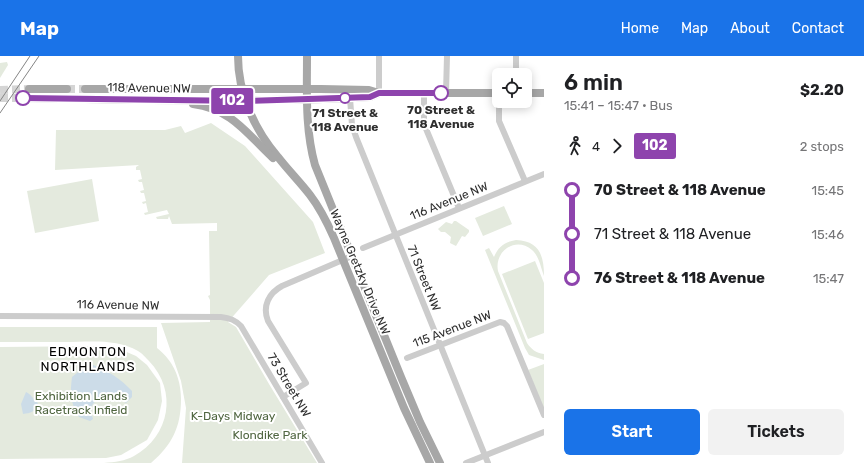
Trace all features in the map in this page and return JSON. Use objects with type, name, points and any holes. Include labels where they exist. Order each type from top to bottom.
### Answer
[{"type":"main road","name":"Wayne Gretzky Drive NW","points":[[238,56],[239,77],[252,116],[268,145],[309,194],[324,216],[344,260],[404,408],[430,463]]},
{"type":"main road","name":"Wayne Gretzky Drive NW","points":[[307,56],[308,136],[322,184],[406,390],[440,463]]},
{"type":"main road","points":[[29,89],[67,89]]},
{"type":"main road","name":"118 Avenue NW","points":[[85,89],[307,89],[370,90],[379,93],[492,94]]},
{"type":"main road","name":"118 Avenue NW","points":[[85,99],[169,101],[307,100],[370,97],[379,93]]},
{"type":"main road","points":[[532,93],[544,93]]},
{"type":"main road","points":[[23,98],[67,99]]},
{"type":"main road","points":[[169,101],[207,107],[232,118],[294,177]]},
{"type":"street","points":[[379,56],[379,93]]},
{"type":"street","points":[[446,93],[447,56]]},
{"type":"street","points":[[516,56],[516,68]]},
{"type":"street","points":[[424,93],[424,124],[459,208]]},
{"type":"street","name":"71 Street NW","points":[[350,98],[352,125],[488,463]]},
{"type":"street","points":[[499,108],[499,121],[526,181]]},
{"type":"street","name":"116 Avenue NW","points":[[363,248],[544,174]]},
{"type":"street","points":[[283,397],[306,383],[268,321],[266,310],[267,302],[278,288],[352,256]]},
{"type":"street","name":"116 Avenue NW","points":[[0,316],[221,317],[234,320]]},
{"type":"street","name":"73 Street NW","points":[[234,320],[241,326],[322,463]]},
{"type":"street","name":"115 Avenue NW","points":[[407,358],[500,322],[504,323],[507,326],[544,415]]},
{"type":"street","points":[[466,463],[544,432]]},
{"type":"green space","points":[[7,62],[8,65],[0,78],[0,63]]},
{"type":"green space","name":"K-Days Midway","points":[[211,123],[245,146],[313,222],[325,253],[269,275],[228,322],[236,327],[317,463],[182,463],[186,408],[181,381],[161,323],[210,322],[210,300],[208,296],[210,295],[209,231],[217,231],[217,223],[172,224],[169,216],[168,219],[157,219],[156,217],[169,214],[167,210],[145,215],[144,213],[148,212],[146,203],[143,204],[142,202],[146,201],[144,193],[141,193],[140,191],[144,190],[142,182],[139,182],[138,180],[142,179],[140,170],[136,170],[136,167],[139,165],[55,170],[56,130],[165,130],[181,126],[185,133]]},
{"type":"green space","points":[[92,179],[99,221],[35,233],[27,191]]},
{"type":"green space","points":[[504,206],[512,224],[483,236],[475,218]]},
{"type":"green space","points":[[454,221],[469,230],[465,237],[462,236],[456,246],[450,243],[451,237],[438,229],[446,222],[452,224]]},
{"type":"green space","points":[[516,240],[530,243],[539,250],[543,262],[544,276],[538,259],[532,250],[526,246],[519,245],[513,245],[503,252],[499,257],[498,271],[527,343],[534,350],[544,354],[544,360],[529,355],[525,348],[485,250],[489,248],[494,257],[497,250],[502,246],[508,242]]},
{"type":"green space","points":[[535,261],[544,283],[544,333],[528,339],[502,274]]},
{"type":"green space","points":[[0,327],[157,327],[157,348],[166,356],[174,368],[180,388],[181,409],[177,427],[170,442],[151,463],[104,463],[116,462],[131,458],[146,447],[156,437],[162,425],[166,412],[164,386],[158,373],[142,354],[129,347],[111,342],[0,342]]},
{"type":"green space","name":"Exhibition Lands Racetrack Infield","points":[[105,346],[122,350],[136,356],[147,365],[160,383],[162,401],[158,420],[147,440],[121,455],[106,458],[0,459],[0,347]]},
{"type":"green space","points":[[544,364],[544,409],[528,370]]},
{"type":"water","points":[[91,364],[103,369],[123,383],[132,391],[132,397],[126,403],[114,397],[101,398],[94,402],[91,410],[93,419],[90,421],[79,417],[76,412],[72,402],[71,388],[72,377],[83,368]]},
{"type":"water","points":[[26,392],[38,403],[32,412],[23,414],[21,404]]},
{"type":"tunnel","points":[[0,90],[29,89]]},
{"type":"tunnel","points":[[67,89],[85,89]]},
{"type":"tunnel","points":[[0,98],[23,98]]},
{"type":"tunnel","points":[[67,99],[85,99]]},
{"type":"tram line","points":[[0,101],[30,56]]},
{"type":"tram line","points":[[0,113],[39,56]]},
{"type":"bus line","name":"102","points":[[23,98],[246,101],[370,97],[379,93],[441,93]]},
{"type":"place","name":"70 Street & 118 Avenue","points":[[441,93]]},
{"type":"place","name":"71 Street & 118 Avenue","points":[[345,98]]},
{"type":"district","name":"EDMONTON NORTHLANDS","points":[[88,358]]},
{"type":"park label","name":"Klondike Park","points":[[270,435]]}]
